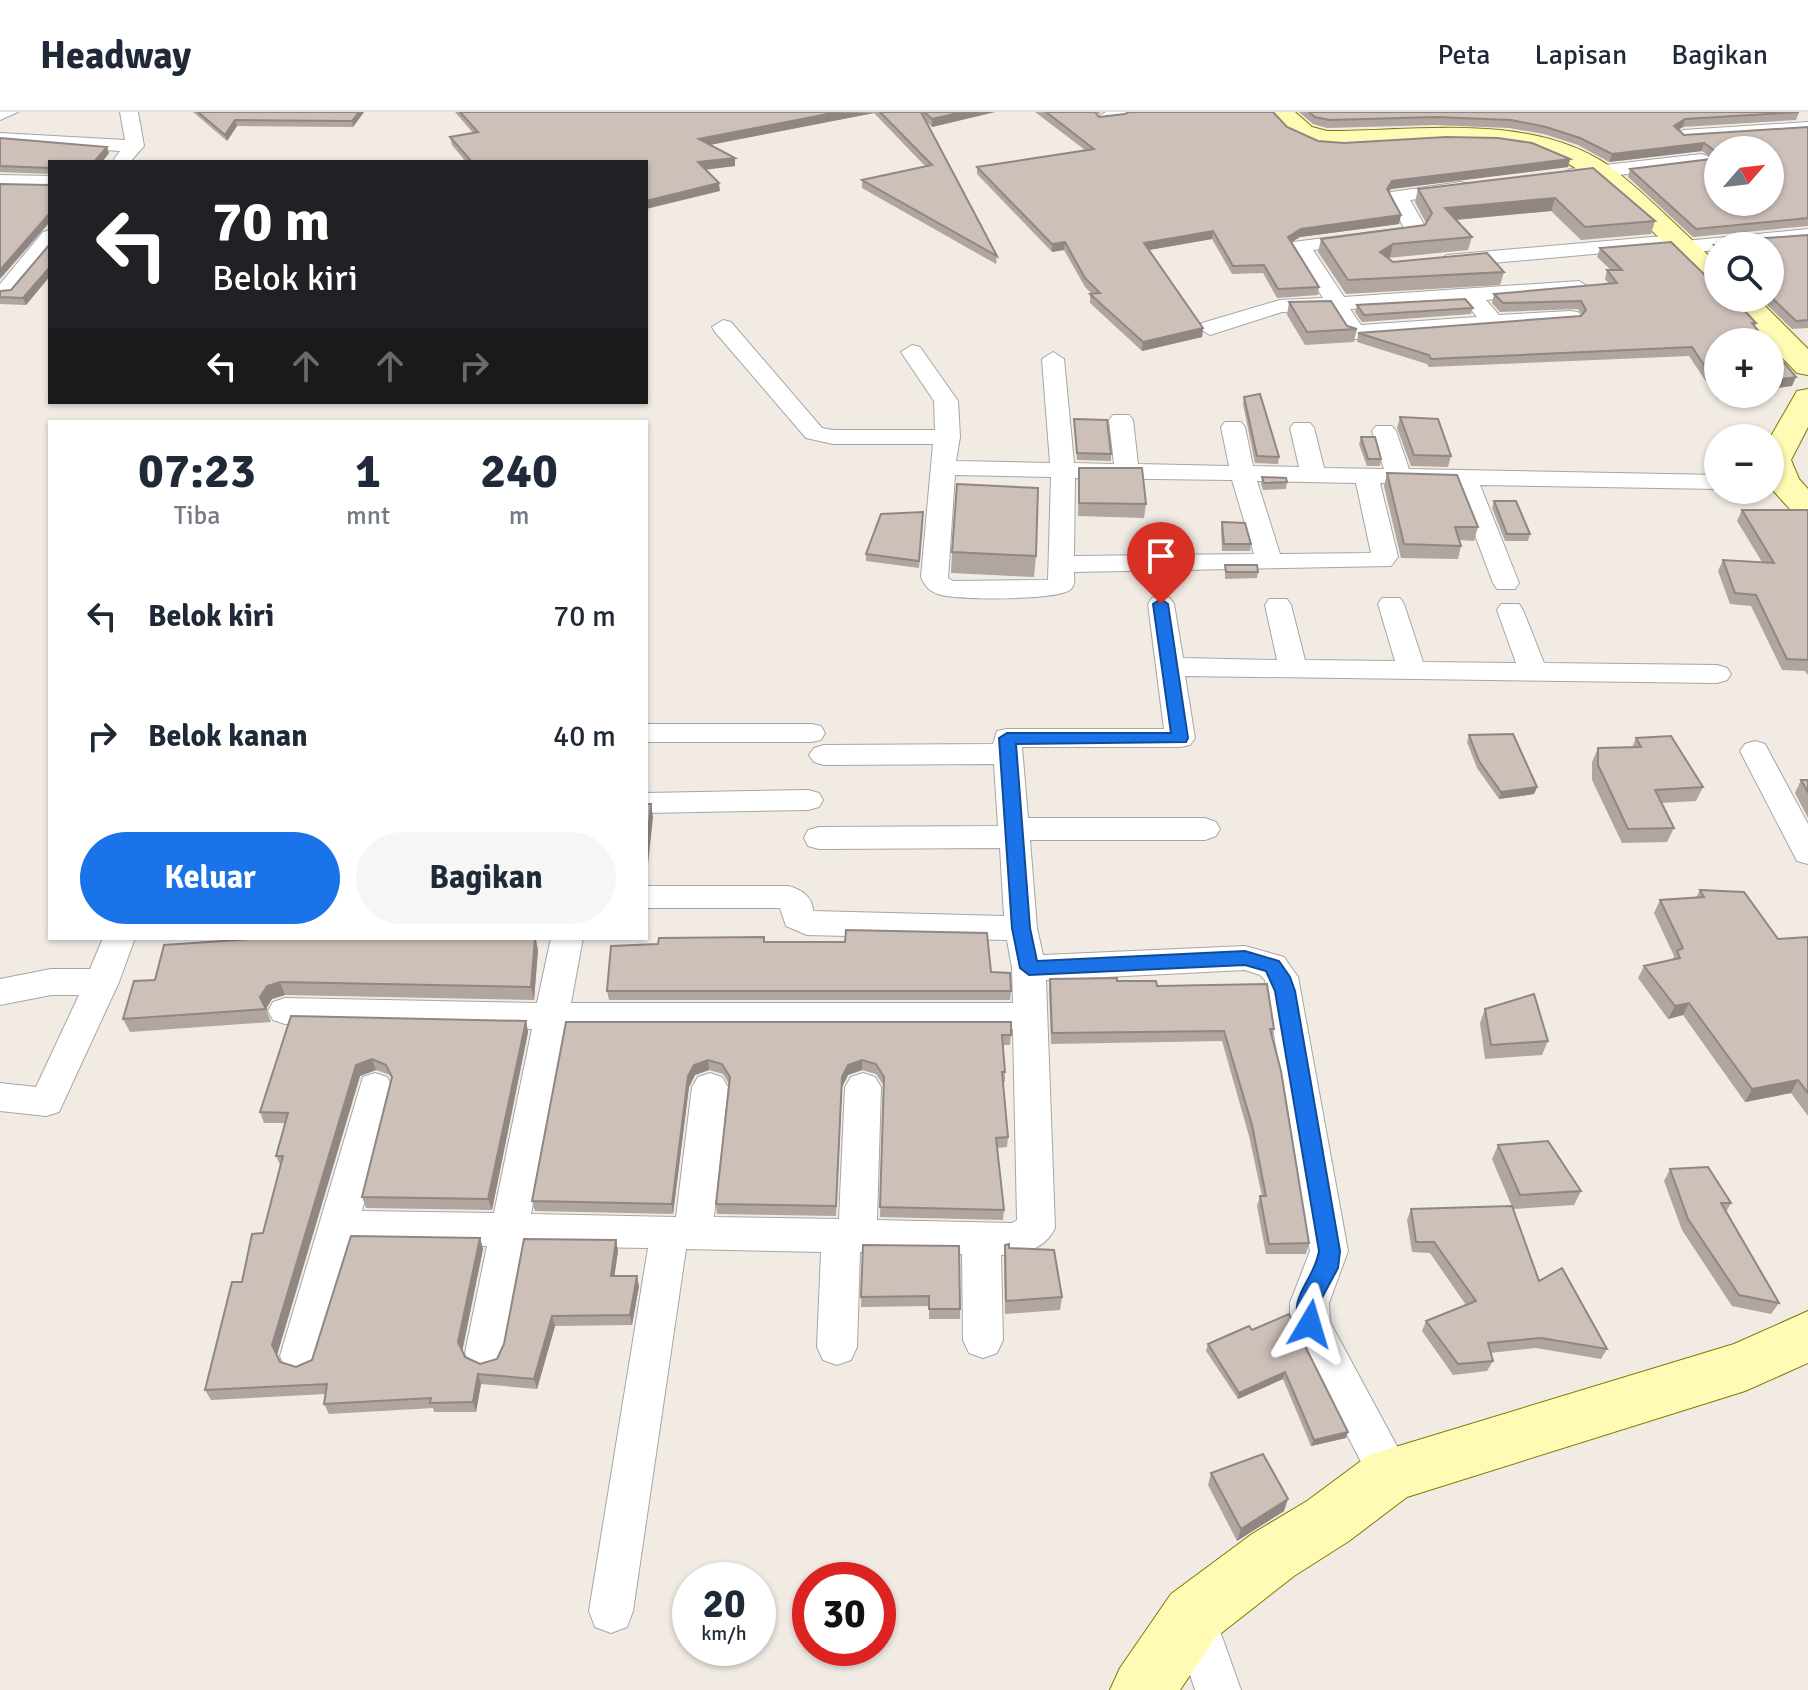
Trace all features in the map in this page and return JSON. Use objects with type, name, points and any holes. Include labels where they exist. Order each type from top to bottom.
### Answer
[{"type":"street","points":[[0,115],[9,112]]},
{"type":"street","points":[[129,112],[135,146]]},
{"type":"street","points":[[1105,118],[1126,112]]},
{"type":"street","points":[[1281,112],[1303,132],[1325,139],[1471,135],[1543,142],[1566,149],[1599,171],[1704,267]]},
{"type":"street","points":[[1793,112],[1808,118]]},
{"type":"street","points":[[1683,135],[1808,127]]},
{"type":"street","points":[[0,138],[135,146]]},
{"type":"street","points":[[122,160],[135,146]]},
{"type":"street","points":[[1553,177],[1701,160]]},
{"type":"street","points":[[0,181],[48,182]]},
{"type":"street","points":[[1478,186],[1398,196],[1407,217],[1416,228],[1410,233],[1300,246],[1355,332],[1570,317],[1547,290]]},
{"type":"street","points":[[1422,263],[1808,235]]},
{"type":"street","points":[[2,292],[48,238]]},
{"type":"street","points":[[1210,328],[1280,306],[1587,287]]},
{"type":"street","points":[[1471,295],[1493,322]]},
{"type":"street","points":[[1391,300],[1410,328]]},
{"type":"street","points":[[1754,312],[1808,366]]},
{"type":"street","points":[[723,327],[814,433],[833,437],[948,437]]},
{"type":"street","points":[[912,352],[946,401],[948,437],[934,577],[937,583],[948,589],[1053,589],[1061,584],[1063,470],[1053,359]]},
{"type":"street","points":[[1784,442],[1808,398]]},
{"type":"street","points":[[1121,420],[1127,471]]},
{"type":"street","points":[[1233,427],[1242,473],[1270,563]]},
{"type":"street","points":[[1302,428],[1313,474]]},
{"type":"street","points":[[1384,431],[1399,476]]},
{"type":"street","points":[[945,468],[1704,482]]},
{"type":"street","points":[[1061,564],[1385,559],[1366,475]]},
{"type":"street","points":[[1465,477],[1533,671]]},
{"type":"street","points":[[1784,489],[1808,509]]},
{"type":"street","points":[[339,1227],[1017,1239],[1036,1228],[1029,968],[1021,928],[1007,738],[1180,738],[1161,604]]},
{"type":"street","points":[[1391,604],[1411,669]]},
{"type":"street","points":[[1278,605],[1293,668]]},
{"type":"street","points":[[1170,667],[1717,674]]},
{"type":"street","points":[[648,733],[1008,754]]},
{"type":"street","points":[[1755,751],[1808,853]]},
{"type":"street","points":[[648,803],[808,800]]},
{"type":"street","points":[[819,838],[1205,829]]},
{"type":"street","points":[[648,897],[788,897],[795,900],[797,918],[807,923],[1021,928]]},
{"type":"street","points":[[0,1097],[46,1102],[118,940]]},
{"type":"street","points":[[485,1353],[567,940]]},
{"type":"street","points":[[1029,968],[1245,958],[1272,966],[1281,977],[1329,1251],[1327,1268],[1316,1282],[1306,1307],[1310,1324],[1390,1475]]},
{"type":"street","points":[[0,992],[51,982],[102,982]]},
{"type":"street","points":[[285,1011],[554,1016],[1030,1016]]},
{"type":"street","points":[[300,1356],[339,1227],[375,1087]]},
{"type":"street","points":[[611,1611],[710,1087]]},
{"type":"street","points":[[837,1347],[863,1087]]},
{"type":"street","points":[[981,1238],[983,1340]]},
{"type":"street","points":[[1142,1690],[1193,1616],[1273,1555],[1328,1521],[1390,1475],[1745,1366],[1808,1336]]},
{"type":"street","points":[[1193,1616],[1218,1690]]},
{"type":"building","points":[[198,112],[359,112],[352,121],[235,120],[225,135]]},
{"type":"building","points":[[460,112],[838,112],[699,139],[735,158],[698,162],[719,183],[648,201],[648,160],[470,160],[450,137],[478,132]]},
{"type":"building","points":[[880,112],[921,112],[997,256],[862,180],[932,165]]},
{"type":"building","points":[[924,112],[963,112],[932,119]]},
{"type":"building","points":[[1046,112],[1095,112],[1099,117],[1129,112],[1273,112],[1287,127],[1318,141],[1344,143],[1446,137],[1498,138],[1532,143],[1570,159],[1392,181],[1387,189],[1401,215],[1301,229],[1288,237],[1319,287],[1278,289],[1264,265],[1233,266],[1213,231],[1144,243],[1203,328],[1143,342],[1090,294],[1100,293],[1085,278],[1065,242],[1052,244],[977,167],[1094,149]]},
{"type":"building","points":[[1309,112],[1799,112],[1685,119],[1674,126],[1684,135],[1808,127],[1808,218],[1696,229],[1630,169],[1704,160],[1704,216],[1784,216],[1784,136],[1704,136],[1704,143],[1612,154],[1580,138],[1511,120],[1437,117],[1329,120],[1315,117]]},
{"type":"building","points":[[0,138],[107,147],[96,160],[48,160],[48,168],[0,166]]},
{"type":"building","points":[[1593,168],[1655,221],[1585,227],[1555,198],[1445,208],[1472,237],[1393,244],[1380,252],[1393,262],[1487,253],[1504,272],[1348,280],[1321,239],[1425,225],[1432,213],[1418,189]]},
{"type":"building","points":[[0,184],[48,185],[48,215],[0,270]]},
{"type":"building","points":[[1808,235],[1808,320],[1796,321],[1784,309],[1784,237]]},
{"type":"building","points":[[1671,242],[1704,274],[1704,312],[1746,312],[1756,323],[1752,323],[1756,328],[1704,328],[1704,365],[1692,347],[1431,359],[1429,355],[1358,333],[1581,316],[1586,310],[1581,301],[1503,303],[1494,294],[1617,283],[1607,270],[1622,270],[1600,248]]},
{"type":"building","points":[[48,246],[48,269],[23,298],[0,297],[0,291],[11,290]]},
{"type":"building","points":[[1465,299],[1473,308],[1364,315],[1357,305]]},
{"type":"building","points":[[1331,301],[1347,326],[1357,329],[1307,332],[1289,302]]},
{"type":"building","points":[[1784,363],[1796,377],[1784,379]]},
{"type":"building","points":[[1260,394],[1279,457],[1257,456],[1244,397]]},
{"type":"building","points":[[1400,417],[1438,419],[1451,456],[1414,455]]},
{"type":"building","points":[[1074,419],[1107,420],[1111,454],[1077,453]]},
{"type":"building","points":[[1361,437],[1375,437],[1381,459],[1368,459]]},
{"type":"building","points":[[1079,468],[1142,468],[1146,504],[1079,503]]},
{"type":"building","points":[[1387,473],[1457,475],[1478,527],[1455,527],[1461,546],[1404,544]]},
{"type":"building","points":[[1262,477],[1286,478],[1287,482],[1264,483]]},
{"type":"building","points":[[957,484],[1038,488],[1036,556],[952,552]]},
{"type":"building","points":[[1494,501],[1516,501],[1530,534],[1507,534]]},
{"type":"building","points":[[1742,510],[1808,510],[1808,660],[1787,659],[1756,595],[1735,593],[1723,560],[1774,563]]},
{"type":"building","points":[[923,512],[919,561],[866,554],[881,514]]},
{"type":"building","points":[[1222,522],[1245,523],[1251,544],[1224,544]]},
{"type":"building","points":[[1225,565],[1257,565],[1258,572],[1226,572]]},
{"type":"building","points":[[1513,734],[1537,787],[1501,792],[1479,761],[1469,735]]},
{"type":"building","points":[[1671,736],[1703,787],[1655,790],[1674,828],[1628,829],[1598,765],[1598,748],[1641,747],[1636,738]]},
{"type":"building","points":[[1801,780],[1808,780],[1808,792]]},
{"type":"building","points":[[648,804],[651,804],[648,833]]},
{"type":"building","points":[[1700,890],[1744,892],[1778,939],[1808,937],[1808,1093],[1798,1080],[1752,1089],[1689,1003],[1675,1006],[1644,966],[1680,958],[1677,951],[1683,948],[1660,900],[1704,897]]},
{"type":"building","points":[[846,930],[987,933],[991,972],[1010,973],[1011,991],[607,991],[611,946],[658,944],[659,938],[764,937],[764,942],[845,942]]},
{"type":"building","points":[[237,940],[535,940],[531,987],[280,982],[267,986],[260,997],[266,1009],[123,1019],[134,981],[155,980],[164,945]]},
{"type":"building","points":[[1117,978],[1117,981],[1156,981],[1157,986],[1267,984],[1274,1029],[1270,1029],[1281,1071],[1309,1243],[1269,1244],[1260,1196],[1266,1196],[1252,1125],[1224,1031],[1052,1033],[1050,979]]},
{"type":"building","points":[[1534,994],[1548,1041],[1491,1045],[1485,1009]]},
{"type":"building","points":[[291,1016],[526,1021],[488,1199],[362,1197],[392,1077],[386,1065],[372,1059],[356,1065],[272,1345],[280,1362],[296,1367],[312,1360],[351,1236],[480,1238],[458,1342],[465,1357],[480,1364],[497,1359],[504,1344],[524,1239],[616,1240],[611,1276],[637,1276],[630,1315],[552,1316],[534,1379],[478,1374],[473,1402],[430,1403],[431,1398],[324,1404],[327,1384],[205,1390],[232,1282],[242,1282],[252,1234],[263,1233],[283,1156],[276,1156],[288,1113],[260,1112]]},
{"type":"building","points":[[566,1022],[1011,1022],[1011,1035],[1002,1035],[1008,1137],[996,1138],[1004,1210],[880,1207],[884,1077],[876,1064],[862,1060],[848,1065],[842,1077],[836,1206],[716,1204],[730,1077],[722,1064],[708,1060],[694,1065],[688,1076],[672,1204],[532,1201]]},
{"type":"building","points":[[1548,1141],[1581,1191],[1520,1195],[1498,1145]]},
{"type":"building","points":[[1708,1167],[1731,1203],[1721,1203],[1779,1303],[1739,1295],[1688,1219],[1670,1169]]},
{"type":"building","points":[[1512,1206],[1539,1281],[1562,1268],[1607,1349],[1541,1338],[1488,1343],[1493,1361],[1458,1364],[1426,1321],[1476,1301],[1434,1242],[1416,1242],[1411,1209]]},
{"type":"building","points":[[1009,1244],[1009,1248],[1054,1250],[1062,1297],[1006,1301],[1005,1245]]},
{"type":"building","points":[[863,1245],[959,1246],[960,1309],[929,1309],[929,1296],[861,1297]]},
{"type":"building","points":[[1289,1314],[1348,1432],[1314,1440],[1285,1372],[1239,1393],[1208,1344],[1249,1326],[1252,1330]]},
{"type":"building","points":[[1263,1454],[1288,1499],[1241,1529],[1211,1473]]},
{"type":"route","points":[[1161,604],[1180,738],[1007,738],[1021,928],[1029,968],[1245,958],[1272,966],[1281,977],[1329,1251],[1327,1268],[1316,1282],[1306,1307],[1310,1324]]}]
